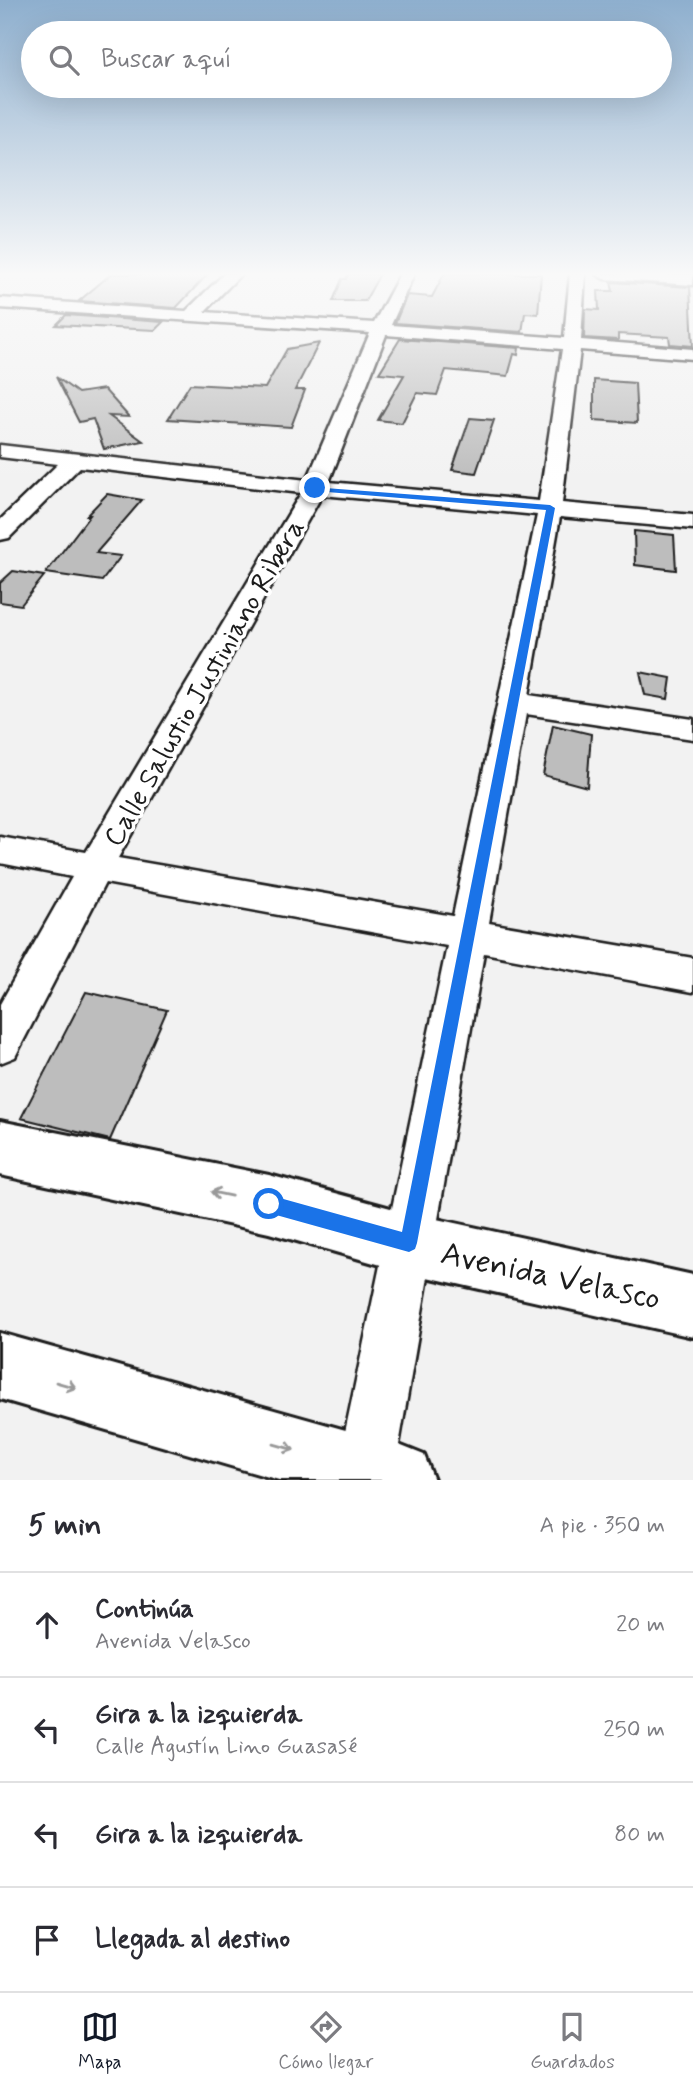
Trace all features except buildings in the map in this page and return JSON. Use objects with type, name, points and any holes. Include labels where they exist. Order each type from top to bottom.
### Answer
[{"type":"street","name":"Calle Salustio Justiniano Ribera","points":[[0,1044],[95,867],[315,488],[374,343]]},
{"type":"street","points":[[560,343],[693,354]]},
{"type":"street","points":[[0,1366],[376,1477],[409,1243],[550,508],[572,344]]},
{"type":"street","points":[[0,451],[315,488],[693,522]]},
{"type":"street","points":[[0,533],[76,459]]},
{"type":"street","points":[[513,702],[693,729]]},
{"type":"street","points":[[0,850],[693,975]]},
{"type":"street","name":"Avenida Velasco","points":[[0,1148],[269,1204],[409,1243],[693,1306]]},
{"type":"route","points":[[269,1204],[409,1243],[550,508],[315,488]]}]
